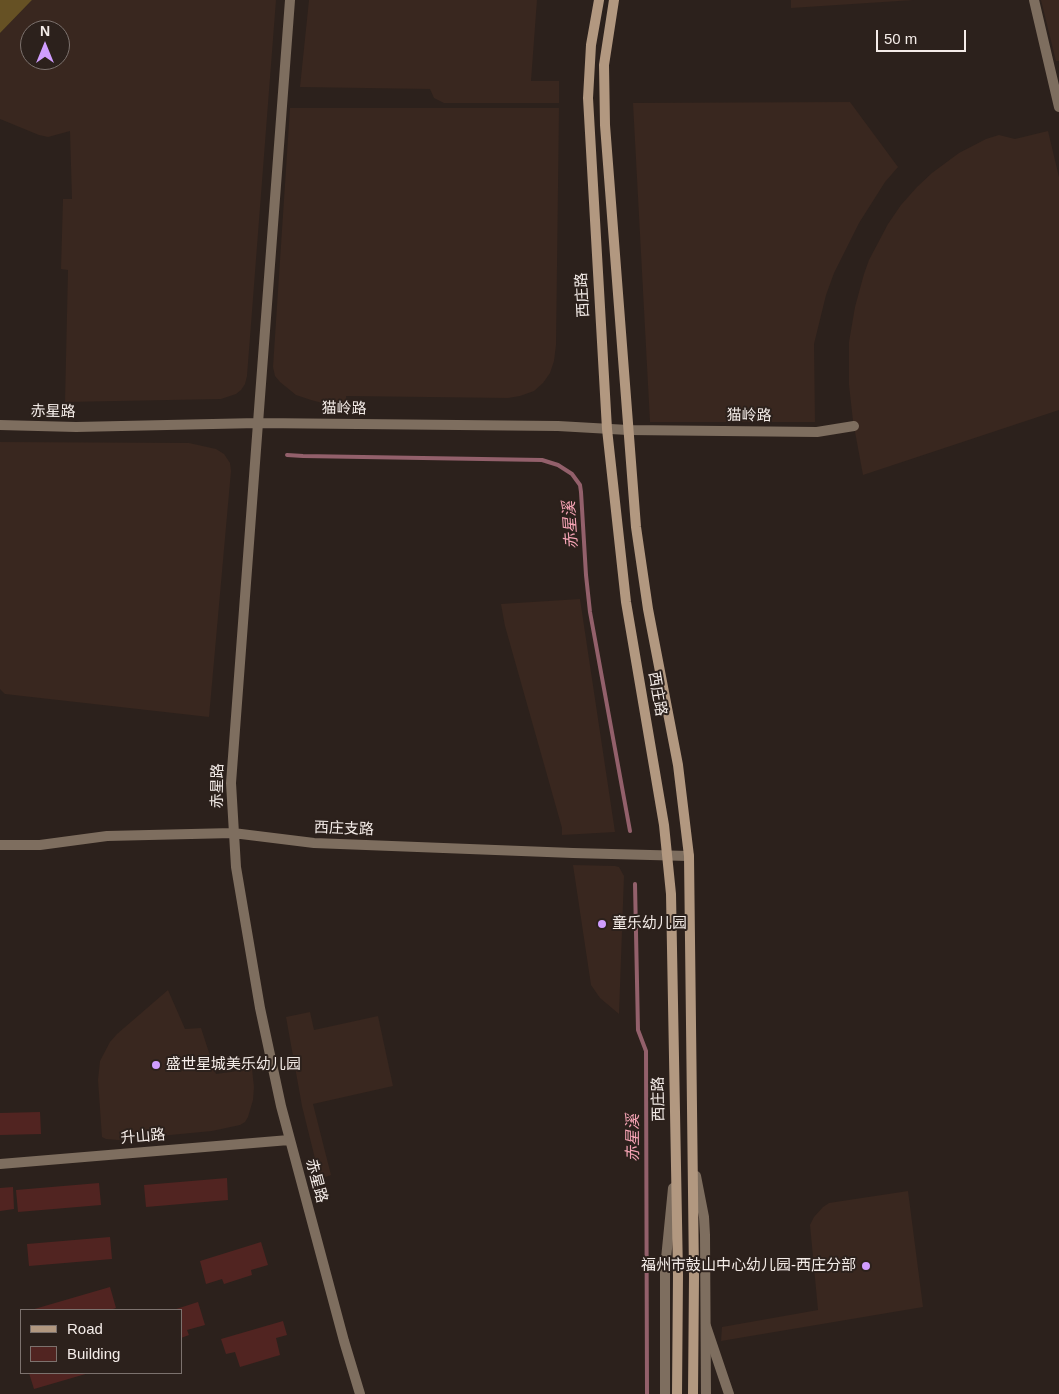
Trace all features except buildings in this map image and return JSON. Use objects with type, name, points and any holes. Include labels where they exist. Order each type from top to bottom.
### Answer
[{"type":"main road","name":"西庄路","points":[[599,0],[590,50],[588,98],[607,429],[626,602],[668,855],[671,894],[678,1275],[677,1394]]},
{"type":"main road","name":"西庄路","points":[[614,0],[606,50],[604,96],[623,375],[639,556],[678,765],[689,856],[694,1276],[692,1394]]},
{"type":"street","points":[[258,424],[290,0]]},
{"type":"street","points":[[1034,0],[1059,107]]},
{"type":"street","name":"赤星路","points":[[0,425],[76,427],[258,424],[231,782],[237,876],[260,1008],[289,1140],[360,1394]]},
{"type":"street","name":"猫岭路","points":[[258,424],[558,426],[628,430],[818,432],[854,426]]},
{"type":"street","name":"西庄支路","points":[[0,845],[40,845],[107,836],[233,833],[314,843],[689,856]]},
{"type":"street","name":"升山路","points":[[0,1164],[289,1140]]},
{"type":"street","points":[[692,1160],[704,1217],[706,1394]]},
{"type":"street","points":[[665,1394],[665,1269],[675,1162]]},
{"type":"street","points":[[706,1325],[729,1394]]},
{"type":"shaded area","points":[[0,0],[32,0],[0,33]]},
{"type":"shaded area","points":[[32,0],[276,0],[247,376],[241,390],[236,394],[221,399],[65,402],[68,270],[61,269],[63,199],[72,199],[70,131],[48,137],[0,119],[0,33]]},
{"type":"shaded area","points":[[309,0],[537,0],[531,81],[559,81],[559,103],[444,103],[434,98],[430,89],[300,87]]},
{"type":"shaded area","points":[[791,0],[914,0],[791,8]]},
{"type":"shaded area","points":[[1041,0],[1059,0],[1059,61],[1056,61]]},
{"type":"shaded area","points":[[850,102],[898,167],[885,182],[859,223],[834,273],[826,295],[814,344],[815,422],[650,422],[633,103]]},
{"type":"shaded area","points":[[290,108],[559,108],[556,345],[550,373],[543,383],[534,391],[508,398],[346,396],[346,405],[330,405],[296,395],[280,382],[275,376],[273,367]]},
{"type":"shaded area","points":[[1048,131],[1059,177],[1059,410],[863,475],[853,421],[849,385],[849,342],[855,307],[864,274],[869,260],[888,224],[917,187],[959,153],[986,139],[999,135],[1015,139]]},
{"type":"shaded area","points":[[0,442],[189,443],[216,449],[224,454],[230,463],[231,471],[209,717],[5,694],[0,689]]},
{"type":"shaded area","points":[[580,599],[615,832],[562,835],[562,828],[505,626],[501,604]]},
{"type":"shaded area","name":"童乐幼儿园","points":[[573,865],[615,866],[619,867],[624,876],[619,1014],[600,998],[591,985]]},
{"type":"shaded area","name":"盛世星城美乐幼儿园","points":[[168,990],[185,1029],[201,1028],[216,1074],[252,1069],[253,1100],[248,1117],[240,1125],[212,1131],[118,1140],[106,1139],[102,1137],[98,1080],[100,1061],[110,1042],[117,1034]]},
{"type":"shaded area","points":[[310,1012],[314,1030],[378,1016],[393,1086],[313,1104],[331,1175],[320,1179],[302,1106],[286,1017]]},
{"type":"shaded area","name":"福州市鼓山中心幼儿园-西庄分部","points":[[908,1191],[923,1307],[721,1341],[722,1327],[818,1310],[810,1225],[823,1207],[829,1203]]},
{"type":"waterway","name":"赤星溪","points":[[287,455],[542,460],[558,465],[572,474],[580,485],[590,612],[630,831]]},
{"type":"waterway","name":"赤星溪","points":[[635,884],[638,1030],[646,1051],[647,1394]]},
{"type":"place","name":"童乐幼儿园","points":[[602,924]]},
{"type":"place","name":"盛世星城美乐幼儿园","points":[[156,1065]]},
{"type":"place","name":"福州市鼓山中心幼儿园-西庄分部","points":[[866,1266]]}]
